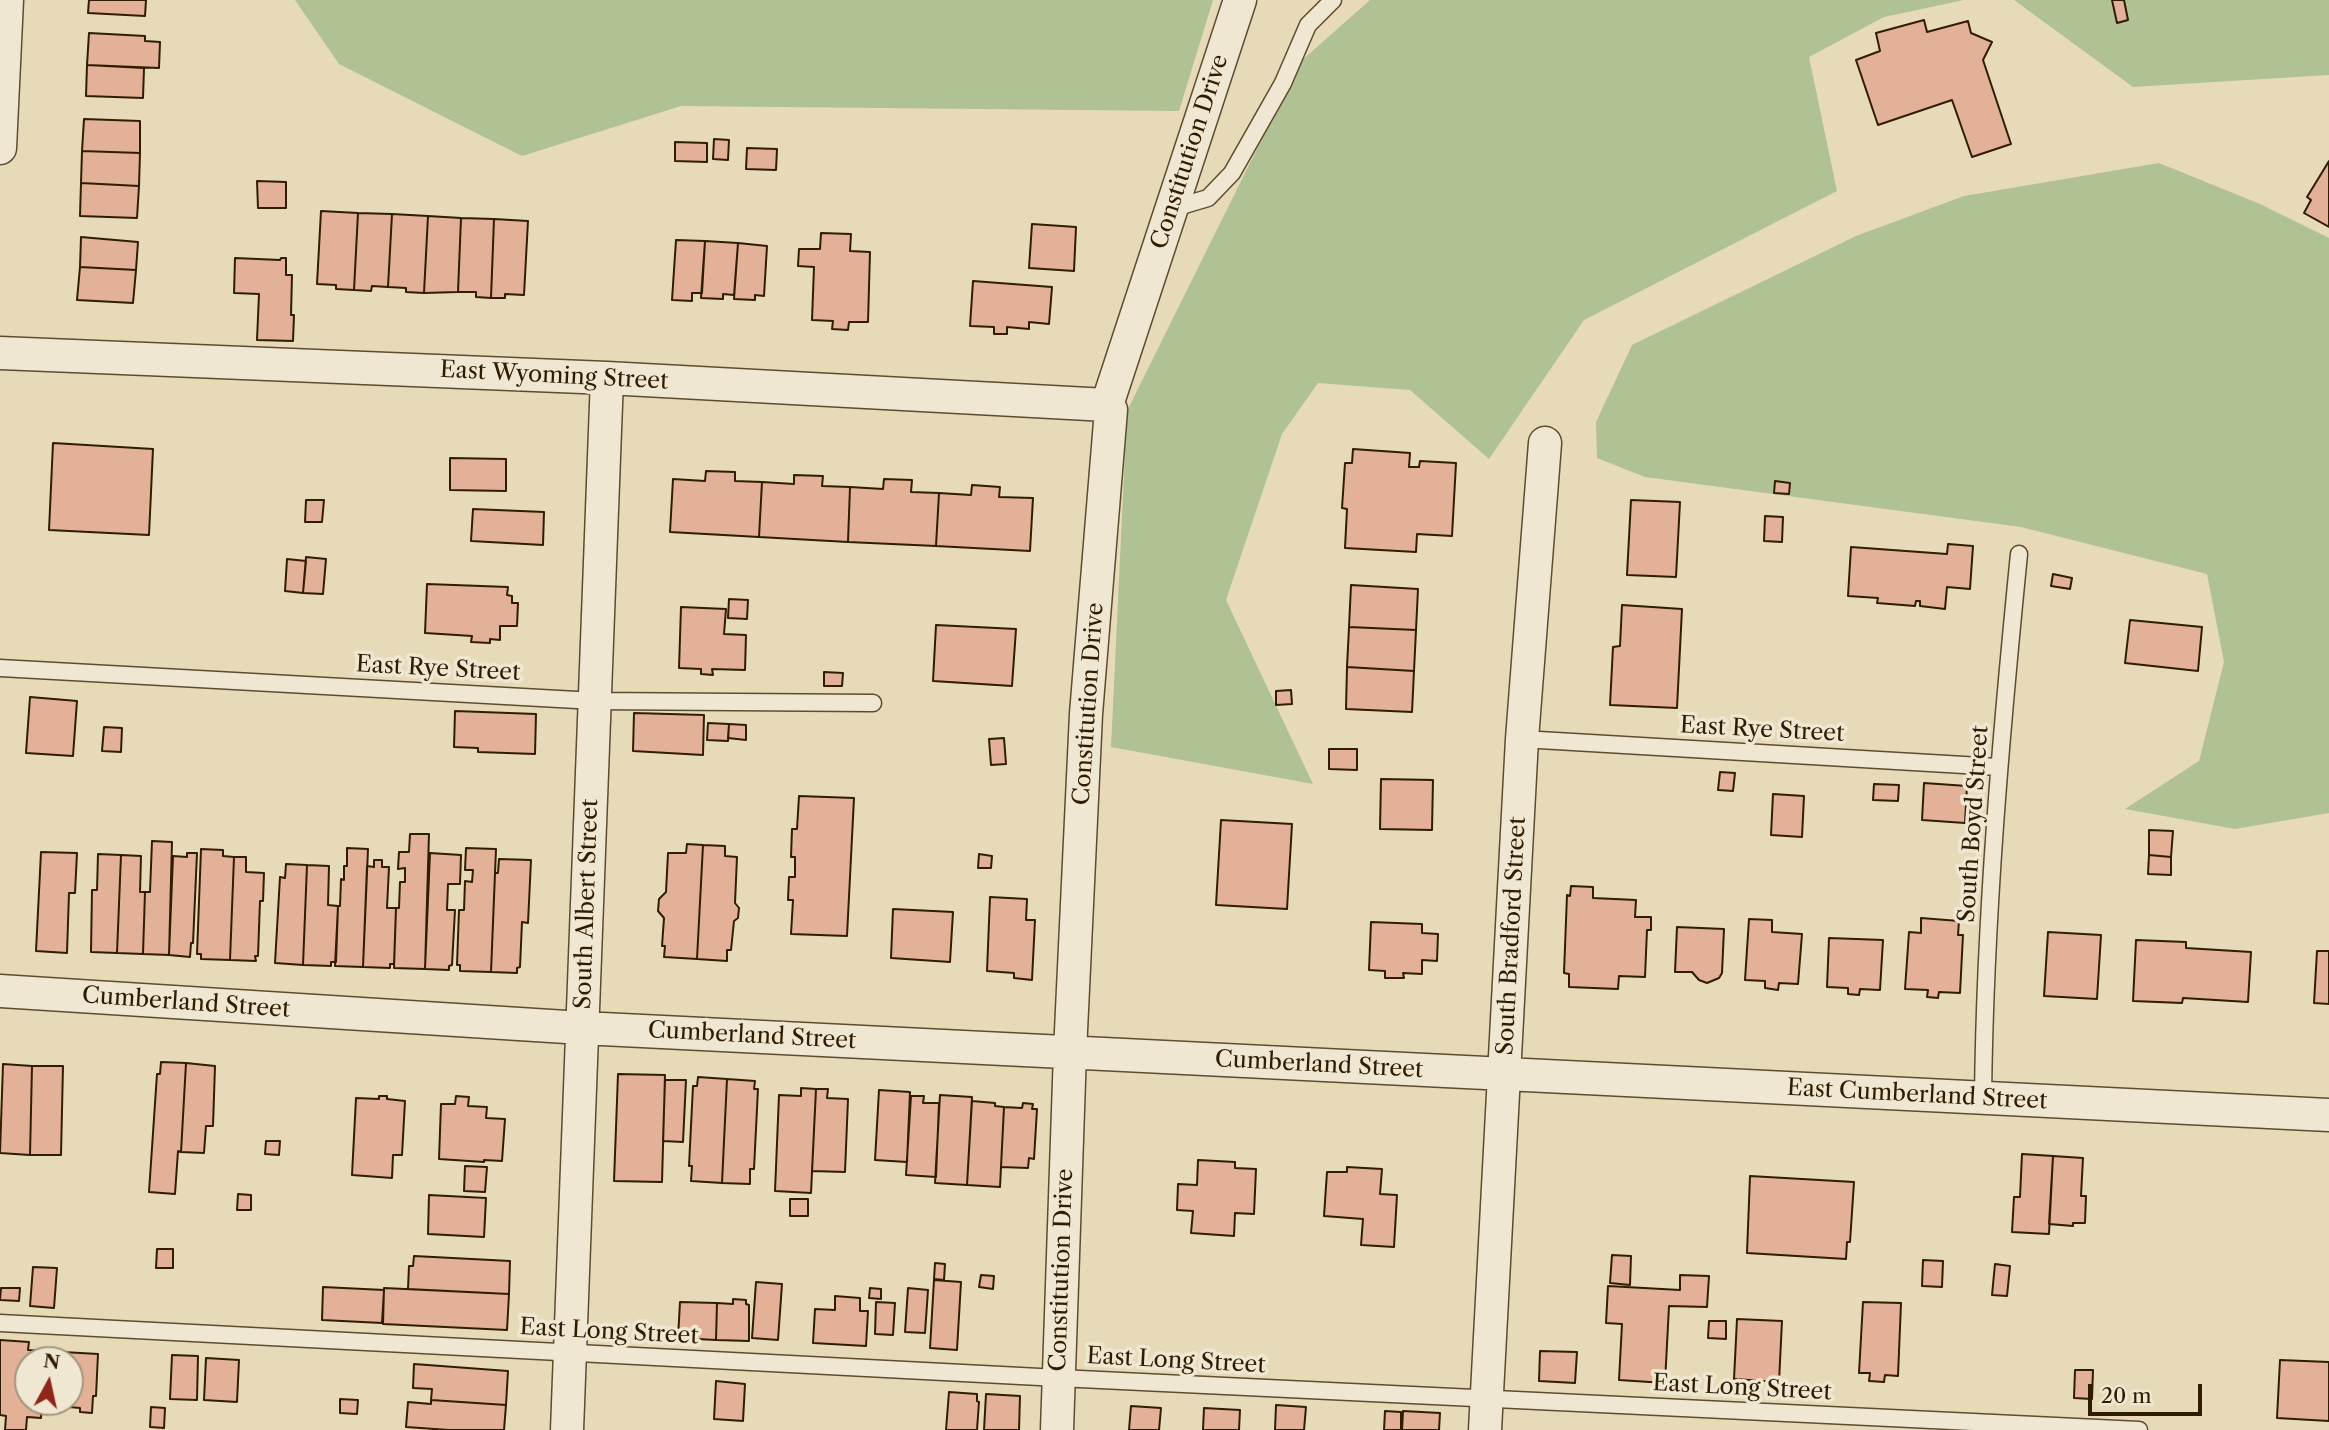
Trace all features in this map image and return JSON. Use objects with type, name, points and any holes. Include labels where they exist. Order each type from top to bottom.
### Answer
[{"type":"street","points":[[0,148],[7,0]]},
{"type":"street","name":"Constitution Drive","points":[[1057,1430],[1070,1052],[1086,714],[1111,410],[1107,405],[1240,0]]},
{"type":"street","name":"East Wyoming Street","points":[[0,354],[607,378],[1107,405]]},
{"type":"street","name":"South Albert Street","points":[[567,1430],[607,378]]},
{"type":"street","name":"South Bradford Street","points":[[1485,1430],[1522,739],[1545,443]]},
{"type":"street","name":"Cumberland Street","points":[[0,991],[582,1028],[1505,1074]]},
{"type":"street","name":"East Cumberland Street","points":[[1505,1074],[2329,1115]]},
{"type":"lane","points":[[1171,209],[1208,198],[1232,173],[1283,83],[1308,25],[1333,0]]},
{"type":"lane","name":"South Boyd Street","points":[[1983,1098],[1983,1046],[1998,767],[2019,554]]},
{"type":"lane","name":"East Rye Street","points":[[0,668],[594,701],[873,703]]},
{"type":"lane","name":"East Rye Street","points":[[1522,739],[1998,767]]},
{"type":"lane","name":"East Long Street","points":[[0,1323],[1972,1426],[2139,1430]]},
{"type":"green space","points":[[295,0],[1213,0],[1179,111],[681,106],[522,156],[339,64]]},
{"type":"green space","points":[[1370,0],[1964,0],[1884,17],[1809,57],[1837,191],[1584,320],[1489,459],[1410,390],[1318,383],[1282,434],[1226,600],[1313,784],[1111,747],[1127,411],[1300,62]]},
{"type":"green space","points":[[2014,0],[2329,0],[2329,75],[2133,87]]},
{"type":"green space","points":[[2159,163],[2260,204],[2329,238],[2329,813],[2235,829],[2125,809],[2199,761],[2224,662],[2207,574],[2021,527],[1645,477],[1597,458],[1596,422],[1632,345],[1856,236],[1964,196]]},
{"type":"building","points":[[89,0],[146,0],[145,16],[88,13]]},
{"type":"building","points":[[2112,0],[2124,0],[2128,20],[2117,23]]},
{"type":"building","points":[[1924,20],[1927,32],[1968,21],[1971,33],[1992,42],[1983,60],[2011,144],[1972,157],[1952,100],[1878,125],[1856,60],[1880,51],[1876,33]]},
{"type":"building","points":[[89,33],[145,36],[145,41],[160,42],[159,68],[87,65]]},
{"type":"building","points":[[87,65],[144,68],[143,98],[86,96]]},
{"type":"building","points":[[84,119],[140,121],[140,153],[82,151]]},
{"type":"building","points":[[714,139],[729,140],[728,160],[713,159]]},
{"type":"building","points":[[675,142],[707,143],[707,162],[675,161]]},
{"type":"building","points":[[747,148],[777,149],[776,170],[746,169]]},
{"type":"building","points":[[82,151],[140,153],[139,186],[81,183]]},
{"type":"building","points":[[2329,161],[2329,227],[2304,213],[2311,200],[2307,197]]},
{"type":"building","points":[[257,181],[286,182],[286,208],[258,208]]},
{"type":"building","points":[[81,183],[139,186],[137,218],[80,216]]},
{"type":"building","points":[[321,211],[358,213],[354,290],[317,284]]},
{"type":"building","points":[[358,213],[392,214],[388,287],[372,286],[371,291],[354,290]]},
{"type":"building","points":[[392,214],[428,216],[424,293],[388,287]]},
{"type":"building","points":[[428,216],[461,218],[458,292],[424,293]]},
{"type":"building","points":[[461,218],[494,219],[491,298],[476,297],[476,292],[458,292]]},
{"type":"building","points":[[494,219],[528,221],[524,295],[505,294],[505,298],[491,298]]},
{"type":"building","points":[[1032,224],[1076,227],[1074,271],[1029,268]]},
{"type":"building","points":[[821,233],[851,234],[850,251],[870,252],[868,322],[849,322],[848,330],[832,329],[833,321],[812,320],[814,267],[798,266],[799,249],[820,249]]},
{"type":"building","points":[[81,237],[138,242],[136,270],[80,267]]},
{"type":"building","points":[[676,240],[705,241],[702,293],[692,293],[692,301],[672,300]]},
{"type":"building","points":[[705,241],[738,243],[734,295],[723,294],[723,299],[701,298]]},
{"type":"building","points":[[738,243],[767,246],[764,296],[755,295],[755,300],[734,299]]},
{"type":"building","points":[[235,258],[286,258],[286,275],[292,275],[293,341],[257,340],[259,294],[234,293]]},
{"type":"building","points":[[80,267],[136,270],[133,303],[77,300]]},
{"type":"building","points":[[973,281],[1052,287],[1049,324],[1029,322],[1029,329],[1007,327],[1007,334],[994,334],[994,327],[970,326]]},
{"type":"building","points":[[53,443],[153,449],[149,535],[49,530]]},
{"type":"building","points":[[1353,449],[1410,453],[1409,467],[1419,467],[1420,461],[1456,463],[1452,536],[1417,534],[1416,552],[1345,548],[1347,509],[1342,508],[1345,463],[1352,463]]},
{"type":"building","points":[[450,458],[506,459],[506,491],[450,490]]},
{"type":"building","points":[[706,471],[735,472],[735,481],[762,482],[759,537],[670,532],[673,479],[705,481]]},
{"type":"building","points":[[794,475],[823,476],[822,486],[850,487],[848,542],[759,537],[762,482],[794,484]]},
{"type":"building","points":[[884,479],[912,480],[911,492],[939,493],[936,546],[848,542],[850,487],[883,489]]},
{"type":"building","points":[[1775,481],[1790,483],[1789,494],[1774,493]]},
{"type":"building","points":[[972,485],[1000,487],[999,497],[1033,498],[1030,551],[936,546],[939,493],[971,495]]},
{"type":"building","points":[[306,500],[324,500],[322,522],[305,522]]},
{"type":"building","points":[[1631,500],[1680,502],[1676,577],[1627,575]]},
{"type":"building","points":[[473,509],[544,512],[543,545],[471,541]]},
{"type":"building","points":[[1765,516],[1783,517],[1782,542],[1764,541]]},
{"type":"building","points":[[1948,544],[1973,546],[1970,589],[1947,587],[1945,609],[1920,606],[1920,601],[1916,601],[1915,606],[1877,603],[1878,598],[1848,596],[1851,547],[1947,554]]},
{"type":"building","points":[[306,557],[326,559],[323,594],[303,593]]},
{"type":"building","points":[[287,559],[306,561],[303,593],[285,591]]},
{"type":"building","points":[[2053,574],[2072,578],[2070,589],[2051,586]]},
{"type":"building","points":[[427,584],[508,587],[507,595],[512,596],[512,603],[518,603],[517,626],[500,626],[500,640],[490,639],[490,643],[471,642],[472,636],[425,633]]},
{"type":"building","points":[[1351,585],[1418,589],[1416,630],[1349,627]]},
{"type":"building","points":[[729,599],[748,600],[747,619],[728,618]]},
{"type":"building","points":[[1622,605],[1682,609],[1677,708],[1610,705],[1613,647],[1620,646]]},
{"type":"building","points":[[681,607],[726,609],[724,634],[746,635],[745,670],[712,669],[713,675],[701,674],[701,669],[679,668]]},
{"type":"building","points":[[2130,620],[2202,627],[2198,671],[2125,663]]},
{"type":"building","points":[[936,625],[1016,629],[1012,686],[933,681]]},
{"type":"building","points":[[1349,627],[1416,630],[1414,671],[1347,667]]},
{"type":"building","points":[[1347,667],[1414,671],[1412,712],[1346,709]]},
{"type":"building","points":[[824,672],[843,673],[842,686],[824,686]]},
{"type":"building","points":[[1291,690],[1292,704],[1276,705],[1276,691]]},
{"type":"building","points":[[30,697],[77,701],[73,756],[26,753]]},
{"type":"building","points":[[455,711],[536,714],[535,754],[478,752],[478,748],[454,747]]},
{"type":"building","points":[[634,713],[704,715],[703,755],[633,751]]},
{"type":"building","points":[[708,723],[729,724],[728,741],[707,740]]},
{"type":"building","points":[[729,724],[746,725],[746,740],[728,738]]},
{"type":"building","points":[[104,727],[122,728],[121,752],[102,751]]},
{"type":"building","points":[[1004,738],[1006,764],[991,765],[989,739]]},
{"type":"building","points":[[1329,749],[1357,749],[1357,770],[1329,769]]},
{"type":"building","points":[[1720,772],[1735,773],[1733,791],[1718,790]]},
{"type":"building","points":[[1381,779],[1433,780],[1432,830],[1380,829]]},
{"type":"building","points":[[1924,783],[1967,786],[1965,823],[1922,820]]},
{"type":"building","points":[[1874,784],[1899,785],[1898,801],[1873,800]]},
{"type":"building","points":[[1773,794],[1804,796],[1802,837],[1771,835]]},
{"type":"building","points":[[799,796],[854,798],[847,936],[791,934],[793,900],[788,900],[789,877],[795,877],[795,857],[791,857],[792,829],[797,829]]},
{"type":"building","points":[[1221,820],[1292,824],[1287,909],[1216,905]]},
{"type":"building","points":[[2149,830],[2173,831],[2171,857],[2149,855]]},
{"type":"building","points":[[410,834],[429,834],[425,969],[394,968],[396,908],[399,908],[400,882],[405,882],[405,868],[398,869],[399,852],[409,852]]},
{"type":"building","points":[[152,841],[172,842],[169,955],[143,954],[145,892],[150,892]]},
{"type":"building","points":[[687,844],[703,845],[697,959],[664,957],[664,918],[658,911],[659,899],[666,892],[668,853],[686,853]]},
{"type":"building","points":[[703,845],[725,846],[725,856],[737,857],[735,903],[739,908],[738,918],[734,921],[731,950],[727,950],[727,961],[697,959]]},
{"type":"building","points":[[347,848],[368,849],[363,967],[335,966],[338,906],[341,879],[344,880],[344,866],[347,866]]},
{"type":"building","points":[[466,848],[496,849],[491,972],[460,971],[460,965],[457,965],[459,910],[464,910],[465,881],[472,882],[473,870],[465,870]]},
{"type":"building","points":[[201,849],[223,850],[223,856],[234,857],[230,960],[201,959],[201,954],[197,954]]},
{"type":"building","points":[[41,852],[77,853],[75,893],[69,893],[67,953],[36,951]]},
{"type":"building","points":[[187,853],[197,853],[190,957],[169,955],[173,856],[187,857]]},
{"type":"building","points":[[430,853],[461,855],[460,884],[448,884],[447,910],[455,910],[452,965],[449,970],[425,969]]},
{"type":"building","points":[[98,854],[121,855],[117,953],[91,952],[92,890],[97,890]]},
{"type":"building","points":[[979,854],[992,856],[991,868],[978,868]]},
{"type":"building","points":[[121,855],[141,856],[140,892],[145,892],[143,954],[117,953]]},
{"type":"building","points":[[2149,855],[2171,857],[2171,875],[2148,874]]},
{"type":"building","points":[[234,857],[246,857],[246,872],[264,873],[256,961],[230,960]]},
{"type":"building","points":[[499,859],[531,860],[528,923],[522,922],[520,967],[517,968],[517,973],[491,972],[495,873],[498,873]]},
{"type":"building","points":[[374,860],[382,860],[382,867],[389,867],[387,908],[396,908],[394,964],[390,964],[390,968],[363,967],[367,866],[374,867]]},
{"type":"building","points":[[286,864],[307,865],[303,965],[275,963],[280,877],[285,878]]},
{"type":"building","points":[[307,865],[329,866],[328,905],[338,906],[336,962],[331,962],[331,966],[303,965]]},
{"type":"building","points":[[1571,886],[1593,887],[1593,898],[1636,900],[1635,917],[1651,917],[1651,930],[1647,930],[1645,977],[1619,976],[1618,989],[1569,987],[1569,974],[1564,973],[1567,895],[1570,896]]},
{"type":"building","points":[[990,897],[1027,899],[1026,920],[1035,920],[1032,980],[1014,978],[1014,973],[987,971]]},
{"type":"building","points":[[893,909],[953,912],[950,962],[891,958]]},
{"type":"building","points":[[1921,918],[1959,921],[1958,935],[1963,935],[1960,993],[1939,992],[1938,998],[1927,997],[1928,990],[1905,989],[1909,932],[1921,933]]},
{"type":"building","points":[[1749,919],[1772,920],[1772,932],[1802,934],[1798,984],[1779,983],[1778,990],[1765,988],[1765,981],[1745,980]]},
{"type":"building","points":[[1371,922],[1422,924],[1422,933],[1438,934],[1437,961],[1422,960],[1422,974],[1403,973],[1404,978],[1385,978],[1385,971],[1369,970]]},
{"type":"building","points":[[1677,927],[1724,929],[1722,973],[1719,978],[1707,983],[1699,980],[1692,972],[1675,972]]},
{"type":"building","points":[[2048,932],[2101,935],[2097,999],[2044,996]]},
{"type":"building","points":[[1829,938],[1883,940],[1880,990],[1860,989],[1859,995],[1848,994],[1848,988],[1827,987]]},
{"type":"building","points":[[2136,940],[2186,942],[2186,948],[2251,952],[2248,1002],[2183,998],[2182,1003],[2133,1001]]},
{"type":"building","points":[[2317,951],[2329,951],[2329,1004],[2314,1003]]},
{"type":"building","points":[[161,1062],[186,1063],[181,1152],[178,1151],[175,1194],[149,1192],[157,1074],[160,1074]]},
{"type":"building","points":[[186,1063],[215,1066],[213,1126],[206,1126],[204,1153],[181,1152]]},
{"type":"building","points":[[3,1064],[32,1066],[30,1155],[0,1153]]},
{"type":"building","points":[[32,1066],[63,1066],[61,1155],[30,1155]]},
{"type":"building","points":[[618,1074],[665,1075],[662,1182],[614,1181]]},
{"type":"building","points":[[698,1077],[727,1079],[722,1183],[691,1181],[692,1166],[689,1166],[693,1086],[697,1086]]},
{"type":"building","points":[[727,1079],[755,1081],[754,1089],[758,1089],[754,1169],[750,1169],[750,1184],[722,1183]]},
{"type":"building","points":[[665,1080],[686,1080],[683,1142],[663,1141]]},
{"type":"building","points":[[801,1088],[816,1089],[811,1193],[775,1191],[779,1095],[801,1096]]},
{"type":"building","points":[[816,1089],[828,1089],[827,1098],[848,1099],[845,1172],[812,1171]]},
{"type":"building","points":[[879,1090],[910,1092],[907,1162],[875,1160]]},
{"type":"building","points":[[940,1095],[972,1097],[967,1185],[935,1183]]},
{"type":"building","points":[[379,1096],[405,1101],[402,1155],[393,1155],[392,1178],[352,1175],[356,1098],[379,1099]]},
{"type":"building","points":[[456,1096],[469,1097],[468,1106],[487,1107],[486,1118],[505,1119],[502,1161],[439,1159],[441,1104],[455,1104]]},
{"type":"building","points":[[911,1096],[924,1096],[923,1103],[939,1103],[936,1177],[906,1175]]},
{"type":"building","points":[[972,1101],[995,1103],[995,1106],[1004,1107],[1000,1187],[967,1185]]},
{"type":"building","points":[[1023,1103],[1033,1104],[1032,1109],[1037,1109],[1034,1159],[1029,1158],[1028,1168],[1001,1167],[1004,1107],[1022,1108]]},
{"type":"building","points":[[266,1141],[280,1141],[279,1155],[265,1154]]},
{"type":"building","points":[[2022,1154],[2053,1156],[2049,1234],[2012,1232],[2014,1197],[2020,1197]]},
{"type":"building","points":[[2053,1156],[2083,1158],[2081,1196],[2086,1196],[2085,1223],[2073,1223],[2073,1226],[2049,1224]]},
{"type":"building","points":[[1198,1160],[1235,1162],[1235,1168],[1256,1169],[1254,1214],[1235,1213],[1234,1236],[1191,1233],[1193,1211],[1177,1210],[1178,1184],[1197,1185]]},
{"type":"building","points":[[465,1166],[487,1167],[485,1192],[464,1191]]},
{"type":"building","points":[[1347,1167],[1382,1169],[1380,1194],[1397,1195],[1394,1247],[1361,1245],[1363,1219],[1324,1216],[1327,1172],[1347,1172]]},
{"type":"building","points":[[1750,1176],[1854,1182],[1850,1242],[1847,1242],[1846,1259],[1747,1253]]},
{"type":"building","points":[[238,1194],[251,1195],[251,1210],[237,1210]]},
{"type":"building","points":[[429,1195],[486,1198],[484,1237],[428,1234]]},
{"type":"building","points":[[790,1199],[808,1199],[808,1216],[790,1216]]},
{"type":"building","points":[[157,1249],[173,1249],[173,1268],[156,1268]]},
{"type":"building","points":[[1612,1255],[1631,1256],[1630,1285],[1610,1283]]},
{"type":"building","points":[[414,1256],[510,1261],[509,1294],[408,1289],[409,1266],[413,1266]]},
{"type":"building","points":[[1923,1260],[1943,1261],[1942,1287],[1922,1286]]},
{"type":"building","points":[[935,1263],[945,1264],[944,1280],[934,1279]]},
{"type":"building","points":[[1995,1264],[2010,1266],[2007,1296],[1992,1295]]},
{"type":"building","points":[[33,1267],[57,1268],[54,1308],[30,1306]]},
{"type":"building","points":[[981,1275],[994,1276],[993,1289],[979,1287]]},
{"type":"building","points":[[1680,1275],[1709,1276],[1707,1307],[1669,1306],[1665,1383],[1619,1380],[1622,1324],[1606,1323],[1608,1286],[1680,1290]]},
{"type":"building","points":[[934,1280],[961,1282],[957,1350],[930,1348]]},
{"type":"building","points":[[756,1282],[782,1284],[778,1340],[752,1338]]},
{"type":"building","points":[[323,1287],[384,1290],[382,1323],[322,1320]]},
{"type":"building","points":[[1,1288],[20,1288],[19,1301],[0,1300]]},
{"type":"building","points":[[384,1288],[509,1294],[507,1330],[383,1324]]},
{"type":"building","points":[[870,1288],[881,1289],[881,1299],[869,1298]]},
{"type":"building","points":[[908,1288],[928,1290],[925,1333],[905,1332]]},
{"type":"building","points":[[835,1296],[860,1298],[860,1311],[868,1311],[866,1346],[813,1343],[815,1309],[835,1310]]},
{"type":"building","points":[[733,1299],[746,1300],[749,1305],[749,1341],[716,1340],[717,1303],[733,1304]]},
{"type":"building","points":[[680,1302],[717,1303],[716,1340],[678,1338]]},
{"type":"building","points":[[876,1302],[895,1303],[893,1335],[875,1334]]},
{"type":"building","points":[[1863,1302],[1901,1303],[1898,1376],[1885,1375],[1884,1382],[1869,1381],[1870,1373],[1859,1373]]},
{"type":"building","points":[[1737,1319],[1782,1321],[1779,1382],[1734,1379]]},
{"type":"building","points":[[1709,1321],[1726,1321],[1726,1339],[1708,1338]]},
{"type":"building","points":[[0,1340],[29,1342],[28,1346],[14,1346],[14,1416],[41,1418],[27,1417],[26,1430],[5,1430],[6,1416],[0,1415]]},
{"type":"building","points":[[1540,1351],[1577,1352],[1575,1383],[1539,1381]]},
{"type":"building","points":[[84,1353],[98,1354],[96,1396],[93,1396],[92,1413],[84,1412]]},
{"type":"building","points":[[172,1355],[198,1356],[197,1400],[170,1399]]},
{"type":"building","points":[[206,1358],[239,1360],[237,1402],[204,1400]]},
{"type":"building","points":[[2280,1360],[2329,1362],[2329,1421],[2277,1418]]},
{"type":"building","points":[[414,1364],[508,1371],[506,1405],[431,1400],[432,1389],[413,1388]]},
{"type":"building","points":[[2075,1370],[2093,1370],[2092,1399],[2074,1398]]},
{"type":"building","points":[[716,1381],[745,1384],[743,1421],[714,1419]]},
{"type":"building","points":[[949,1392],[977,1394],[977,1430],[946,1430]]},
{"type":"building","points":[[986,1394],[1020,1396],[1019,1430],[984,1430]]},
{"type":"building","points":[[340,1399],[358,1400],[357,1414],[340,1413]]},
{"type":"building","points":[[431,1400],[506,1405],[504,1430],[406,1427],[408,1402],[431,1404]]},
{"type":"building","points":[[1276,1405],[1306,1407],[1304,1430],[1275,1430]]},
{"type":"building","points":[[1131,1406],[1161,1408],[1159,1430],[1129,1430]]},
{"type":"building","points":[[151,1407],[165,1408],[164,1428],[150,1427]]},
{"type":"building","points":[[1204,1408],[1240,1410],[1239,1430],[1203,1430]]},
{"type":"building","points":[[1385,1411],[1401,1412],[1401,1430],[1384,1430]]},
{"type":"building","points":[[1403,1411],[1440,1413],[1439,1430],[1402,1430]]}]
